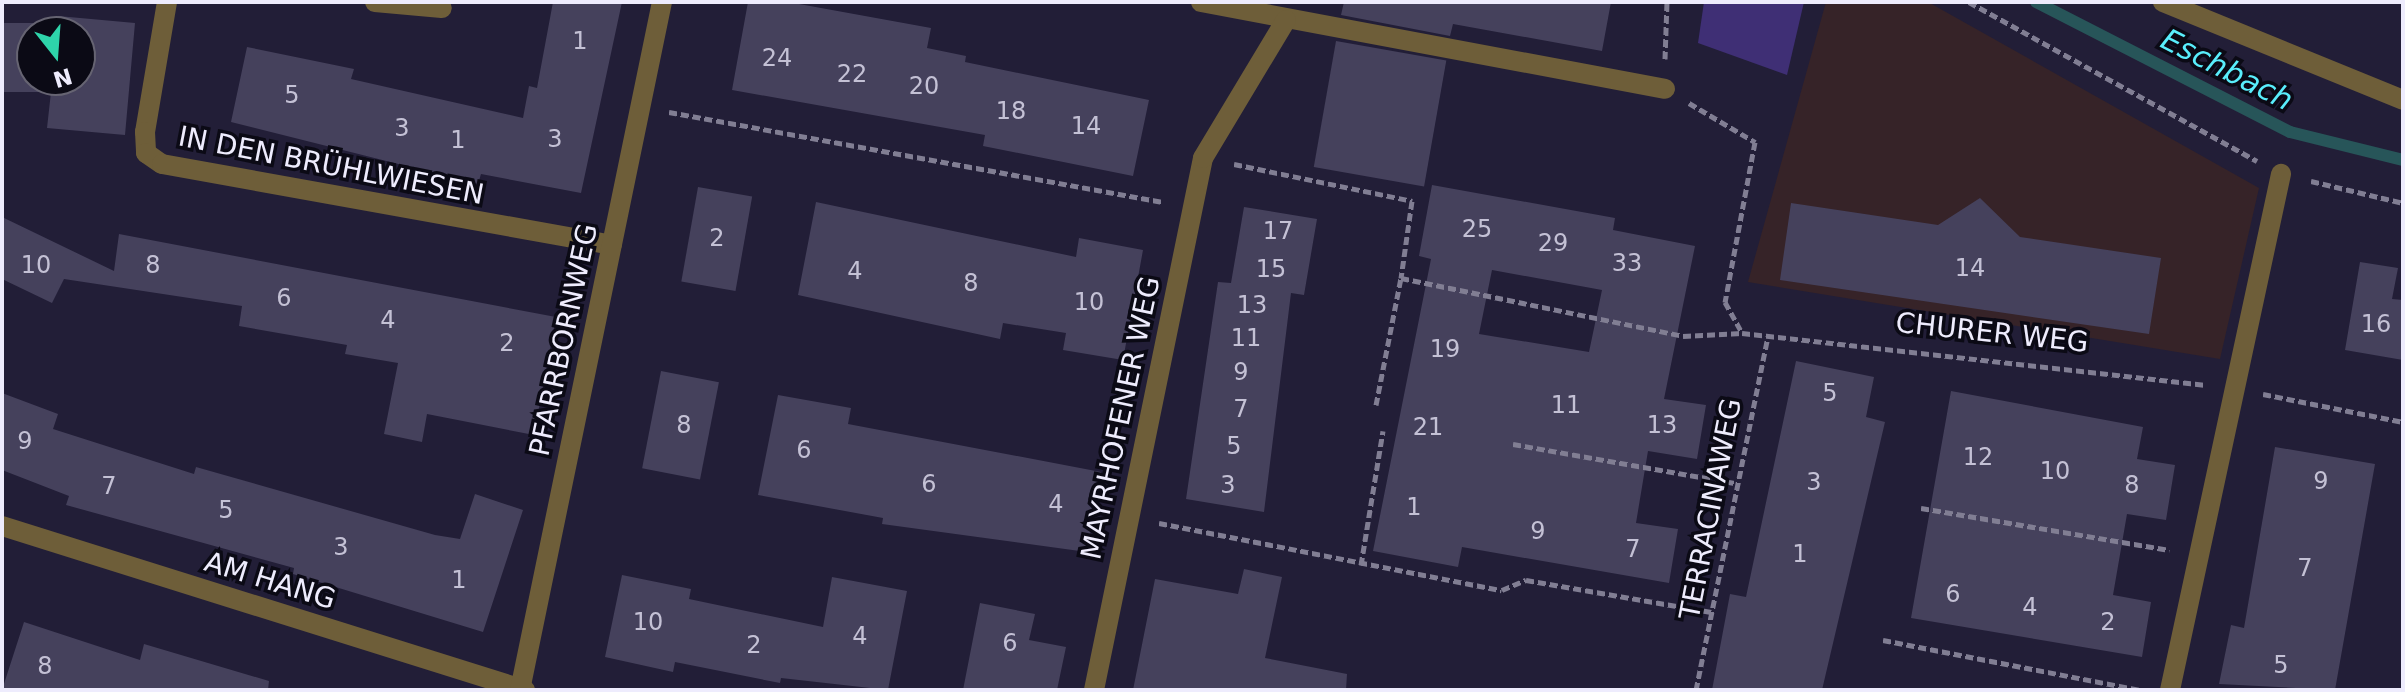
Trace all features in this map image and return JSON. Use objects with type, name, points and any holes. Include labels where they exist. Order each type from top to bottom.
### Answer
[{"type":"street","name":"IN DEN BRÜHLWIESEN","points":[[167,2],[145,132],[146,153],[162,164],[612,245]]},
{"type":"street","points":[[375,2],[442,8]]},
{"type":"street","name":"PFARRBORNWEG","points":[[522,690],[662,2]]},
{"type":"street","points":[[1201,2],[1665,89]]},
{"type":"street","points":[[2163,2],[2403,100]]},
{"type":"street","name":"MAYRHOFENER WEG","points":[[1094,690],[1203,158],[1286,20]]},
{"type":"street","points":[[2170,690],[2281,174]]},
{"type":"street","name":"AM HANG","points":[[2,526],[522,690]]},
{"type":"path","points":[[1401,278],[1683,336],[1742,333],[1725,302],[1755,142],[1665,89],[1667,2]]},
{"type":"path","points":[[1969,2],[2281,174],[2403,203]]},
{"type":"path","points":[[640,107],[1193,207]]},
{"type":"path","points":[[1203,158],[1412,201],[1401,278],[1376,405]]},
{"type":"path","name":"CHURER WEG","points":[[1742,333],[2236,388],[2403,422]]},
{"type":"path","name":"TERRACINAWEG","points":[[1696,690],[1735,483],[1768,336]]},
{"type":"path","points":[[1361,565],[1383,431]]},
{"type":"path","points":[[1513,444],[1735,483]]},
{"type":"path","points":[[1921,508],[2199,555]]},
{"type":"path","points":[[1128,517],[1361,565],[1502,590],[1526,580],[1711,612]]},
{"type":"path","points":[[1883,640],[2141,690]]},
{"type":"shaded area","points":[[1704,2],[1804,2],[1787,75],[1698,43]]},
{"type":"shaded area","points":[[1826,2],[1928,2],[2259,188],[2220,359],[1748,282]]},
{"type":"building","points":[[553,2],[622,2],[581,193],[481,174],[478,184],[231,122],[247,47],[354,69],[351,79],[523,118],[529,86],[537,88]]},
{"type":"building","points":[[748,2],[788,2],[931,28],[927,48],[966,56],[965,62],[1149,100],[1133,176],[983,146],[985,135],[732,90]]},
{"type":"building","points":[[1344,2],[1611,2],[1602,51],[1453,24],[1450,36],[1341,15]]},
{"type":"building","points":[[96,19],[135,23],[125,135],[47,128],[51,96],[96,96]]},
{"type":"building","points":[[2,23],[16,23],[16,92],[2,92]]},
{"type":"building","points":[[1336,41],[1446,60],[1424,187],[1314,167]]},
{"type":"building","points":[[1432,185],[1615,218],[1613,230],[1695,246],[1664,399],[1706,405],[1697,459],[1648,451],[1636,523],[1678,529],[1669,583],[1462,547],[1458,567],[1373,551],[1431,259],[1419,256]],"holes":[[[1492,270],[1602,290],[1589,352],[1479,334]]]},
{"type":"building","points":[[698,187],[752,197],[735,291],[681,282]]},
{"type":"building","points":[[1980,198],[2020,237],[2161,258],[2149,334],[1780,280],[1791,203],[1938,225]]},
{"type":"building","points":[[816,202],[1076,257],[1079,238],[1143,250],[1123,360],[1063,350],[1066,333],[1003,323],[1000,339],[798,295]]},
{"type":"building","points":[[1244,207],[1317,219],[1304,295],[1291,293],[1264,512],[1186,499],[1218,282],[1231,283]]},
{"type":"building","points":[[2,217],[114,271],[119,234],[556,317],[534,435],[427,414],[422,442],[384,434],[398,363],[345,354],[347,345],[239,326],[242,306],[64,279],[52,303],[2,279]]},
{"type":"building","points":[[2360,262],[2398,268],[2392,299],[2403,300],[2403,360],[2345,350]]},
{"type":"building","points":[[1796,361],[1874,377],[1866,417],[1885,422],[1822,690],[1712,690],[1730,594],[1746,597]]},
{"type":"building","points":[[661,371],[719,382],[700,479],[642,468]]},
{"type":"building","points":[[1951,391],[2143,427],[2137,459],[2175,465],[2166,520],[2127,514],[2113,595],[2151,602],[2142,657],[1911,618]]},
{"type":"building","points":[[2,393],[58,414],[53,429],[194,474],[196,467],[435,535],[460,539],[475,494],[523,510],[483,632],[293,574],[294,568],[66,505],[69,496],[2,470]]},
{"type":"building","points":[[778,395],[851,408],[848,424],[1101,472],[1087,552],[882,524],[883,518],[758,495]]},
{"type":"building","points":[[2275,447],[2375,464],[2335,690],[2219,684],[2231,625],[2244,628]]},
{"type":"building","points":[[1244,569],[1282,577],[1265,658],[1347,674],[1346,690],[1133,690],[1155,579],[1238,594]]},
{"type":"building","points":[[622,575],[691,589],[689,599],[823,627],[832,577],[907,591],[888,690],[781,678],[780,683],[675,662],[673,672],[605,657]]},
{"type":"building","points":[[980,603],[1035,614],[1029,640],[1066,647],[1057,690],[963,690]]},
{"type":"building","points":[[24,622],[140,660],[144,644],[269,681],[268,690],[2,690]]},
{"type":"waterway","name":"Eschbach","points":[[2036,2],[2290,132],[2403,160]]}]
